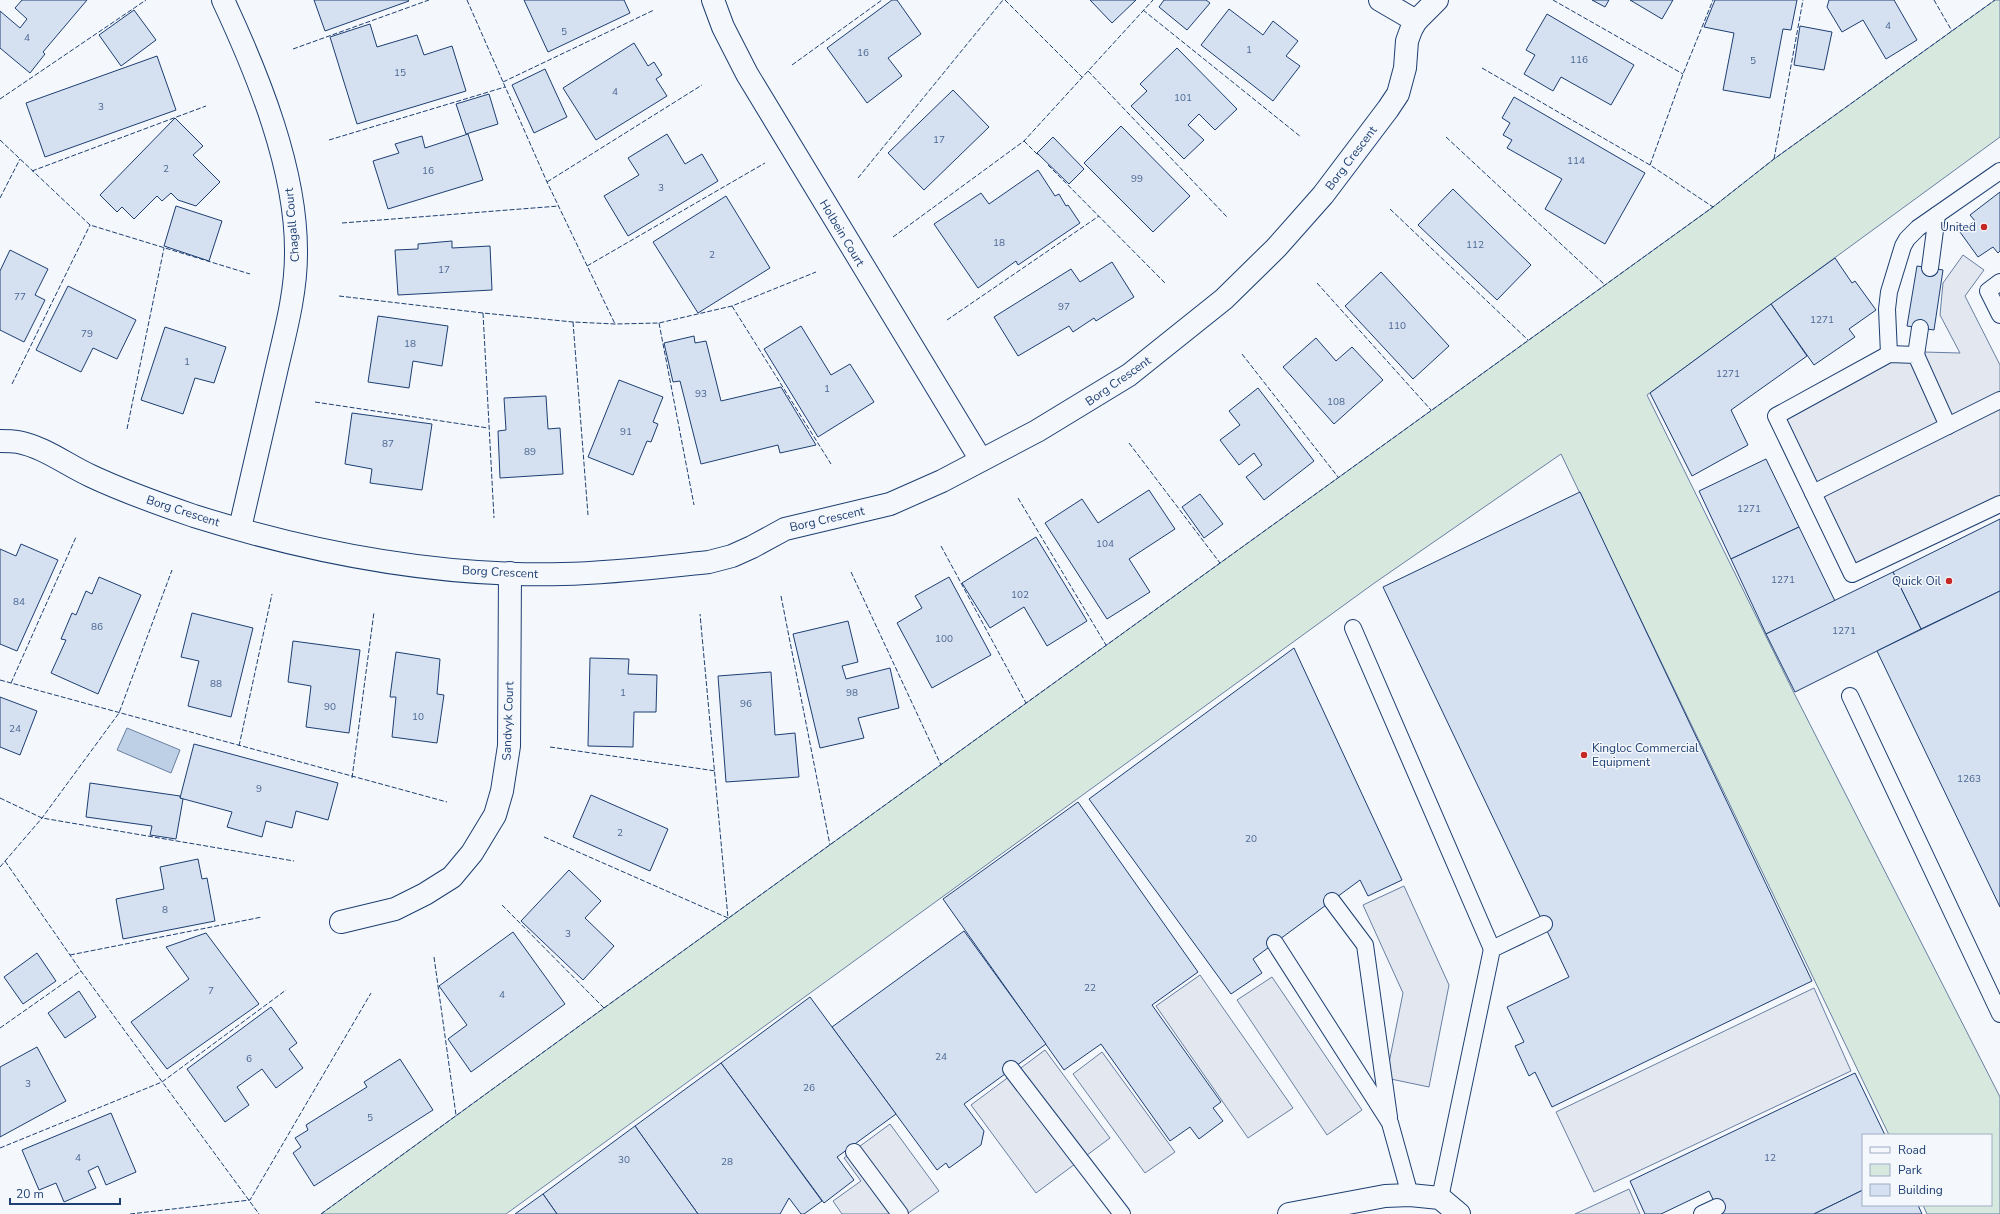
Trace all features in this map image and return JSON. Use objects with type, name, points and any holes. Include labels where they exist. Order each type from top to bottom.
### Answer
[{"type":"street","name":"Chagall Court","points":[[223,0],[278,138],[288,183],[296,253],[293,298],[240,528]]},
{"type":"street","name":"Holbein Court","points":[[713,0],[723,27],[746,74],[981,460]]},
{"type":"street","points":[[1380,0],[1416,21]]},
{"type":"street","name":"Borg Crescent","points":[[0,441],[18,442],[37,447],[80,471],[118,489],[196,516],[339,552],[386,561],[458,570],[510,574],[564,574],[709,562],[732,556],[785,529],[890,504],[942,481],[1051,424],[1130,375],[1224,299],[1276,248],[1323,195],[1391,104],[1402,82],[1407,41],[1416,21],[1437,0]]},
{"type":"street","name":"Sandvyk Court","points":[[341,922],[395,909],[425,894],[452,877],[472,853],[495,815],[502,791],[509,746],[510,574]]},
{"type":"street","points":[[1289,1214],[1385,1196],[1410,1195],[1440,1198],[1459,1214]]},
{"type":"lane","points":[[1889,354],[1887,299],[1900,255],[1907,239],[1913,233],[2000,171]]},
{"type":"lane","points":[[1930,268],[1938,215]]},
{"type":"lane","points":[[2000,282],[1988,291],[2000,315]]},
{"type":"lane","points":[[1920,328],[1916,355],[1948,426]]},
{"type":"lane","points":[[1916,355],[1889,354],[1776,416],[1852,574],[2000,504]]},
{"type":"lane","points":[[1813,493],[2000,400]]},
{"type":"lane","points":[[1353,628],[1492,949],[1440,1198]]},
{"type":"lane","points":[[1850,696],[2000,1014]]},
{"type":"lane","points":[[1332,901],[1365,945],[1390,1123],[1410,1195]]},
{"type":"lane","points":[[1492,949],[1544,924]]},
{"type":"lane","points":[[1275,943],[1390,1123]]},
{"type":"lane","points":[[1011,1069],[1122,1214]]},
{"type":"lane","points":[[854,1152],[900,1214]]},
{"type":"lane","points":[[1702,1214],[1717,1207]]},
{"type":"green space","points":[[1995,0],[2000,0],[2000,137],[1647,395],[1794,693],[2000,1097],[2000,1214],[1927,1214],[1923,1206],[1992,1206],[1992,1134],[1889,1134],[1561,454],[1373,584],[506,1214],[321,1214],[1713,207],[1774,159]]},
{"type":"shaded area","points":[[1963,255],[1984,270],[1965,296],[2000,365],[2000,506],[1852,575],[1773,416],[1887,351],[1960,353],[1940,315],[1943,283]]},
{"type":"shaded area","points":[[1404,886],[1449,985],[1429,1087],[1386,1078],[1403,993],[1363,905]]},
{"type":"shaded area","points":[[1200,975],[1293,1108],[1248,1138],[1156,1006]]},
{"type":"shaded area","points":[[1272,977],[1362,1110],[1327,1135],[1237,1000]]},
{"type":"shaded area","points":[[1814,988],[1851,1071],[1594,1192],[1556,1112]]},
{"type":"shaded area","points":[[1045,1050],[1110,1138],[1036,1193],[971,1105]]},
{"type":"shaded area","points":[[1102,1052],[1175,1152],[1145,1173],[1073,1074]]},
{"type":"shaded area","points":[[890,1124],[939,1191],[907,1214],[842,1214],[833,1201],[861,1181],[844,1158]]},
{"type":"shaded area","points":[[1629,1189],[1640,1214],[1575,1214]]},
{"type":"water","points":[[127,728],[180,750],[171,773],[117,750]]},
{"type":"building","points":[[22,0],[87,0],[43,52],[45,54],[30,73],[0,48],[0,11],[20,28],[27,19],[15,8]]},
{"type":"building","points":[[314,0],[408,0],[409,1],[325,31]]},
{"type":"building","points":[[524,0],[624,0],[630,13],[548,52]]},
{"type":"building","points":[[892,0],[897,0],[921,34],[888,58],[902,76],[867,103],[827,48]]},
{"type":"building","points":[[1090,0],[1136,0],[1112,23]]},
{"type":"building","points":[[1164,0],[1206,0],[1210,3],[1187,30],[1159,7]]},
{"type":"building","points":[[1592,0],[1609,0],[1605,7]]},
{"type":"building","points":[[1630,0],[1673,0],[1662,19]]},
{"type":"building","points":[[1715,0],[1797,0],[1791,30],[1783,29],[1770,98],[1723,90],[1734,33],[1704,27]]},
{"type":"building","points":[[1829,0],[1894,0],[1917,40],[1886,59],[1863,20],[1842,32],[1827,7]]},
{"type":"building","points":[[1229,9],[1263,35],[1273,21],[1298,41],[1286,56],[1300,66],[1273,101],[1201,45]]},
{"type":"building","points":[[134,10],[156,40],[121,66],[99,35]]},
{"type":"building","points":[[1547,14],[1634,65],[1611,105],[1561,77],[1553,91],[1524,74],[1535,55],[1526,50]]},
{"type":"building","points":[[370,24],[377,47],[417,35],[424,55],[452,46],[466,91],[357,124],[330,37]]},
{"type":"building","points":[[1800,26],[1832,32],[1824,70],[1794,65]]},
{"type":"building","points":[[634,43],[648,66],[654,62],[662,75],[656,79],[667,96],[596,140],[563,88]]},
{"type":"building","points":[[1177,48],[1237,109],[1215,130],[1199,114],[1188,125],[1204,140],[1184,159],[1131,106],[1147,91],[1140,84]]},
{"type":"building","points":[[157,56],[176,110],[45,157],[26,103]]},
{"type":"building","points":[[545,69],[567,117],[534,133],[512,85]]},
{"type":"building","points":[[953,90],[989,127],[924,190],[888,153]]},
{"type":"building","points":[[489,94],[498,124],[466,134],[456,104]]},
{"type":"building","points":[[1514,97],[1645,173],[1605,244],[1545,209],[1562,179],[1507,148],[1512,140],[1503,135],[1510,123],[1502,118]]},
{"type":"building","points":[[175,118],[203,146],[193,155],[220,182],[196,206],[178,200],[171,193],[162,201],[157,196],[134,219],[122,207],[117,212],[100,195]]},
{"type":"building","points":[[1121,126],[1190,196],[1153,232],[1084,163]]},
{"type":"building","points":[[468,134],[483,180],[388,209],[373,161],[399,153],[395,144],[422,136],[425,148]]},
{"type":"building","points":[[667,134],[685,164],[702,154],[718,181],[628,236],[604,196],[639,175],[628,158]]},
{"type":"building","points":[[1053,137],[1084,169],[1069,184],[1037,153]]},
{"type":"building","points":[[1038,170],[1055,196],[1059,194],[1066,206],[1068,205],[1080,223],[1018,265],[1016,261],[978,288],[934,224],[981,193],[989,204]]},
{"type":"building","points":[[1453,189],[1531,265],[1497,300],[1418,225]]},
{"type":"building","name":"United","points":[[2000,192],[2000,251],[1998,253],[1993,247],[1978,257],[1960,232],[1975,221],[1970,215]]},
{"type":"building","points":[[726,196],[770,268],[698,313],[653,242]]},
{"type":"building","points":[[176,206],[222,221],[209,261],[164,246]]},
{"type":"building","points":[[452,241],[452,248],[490,246],[492,290],[398,295],[395,250],[418,249],[418,244]]},
{"type":"building","points":[[10,250],[48,269],[35,295],[45,300],[24,342],[0,330],[0,271]]},
{"type":"building","points":[[1835,258],[1852,283],[1855,281],[1876,310],[1849,329],[1855,337],[1814,365],[1771,304]]},
{"type":"building","points":[[1112,262],[1134,297],[1096,321],[1094,318],[1073,332],[1069,326],[1018,356],[994,317],[1071,269],[1080,282]]},
{"type":"building","points":[[1917,266],[1943,270],[1934,330],[1907,326]]},
{"type":"building","points":[[1381,272],[1449,346],[1413,379],[1345,306]]},
{"type":"building","points":[[68,286],[136,320],[117,359],[93,348],[81,372],[36,350]]},
{"type":"building","points":[[1771,304],[1807,356],[1731,410],[1748,445],[1692,476],[1650,393]]},
{"type":"building","points":[[378,316],[448,326],[442,366],[413,361],[409,388],[368,382]]},
{"type":"building","points":[[801,326],[831,375],[850,364],[874,402],[818,437],[764,349]]},
{"type":"building","points":[[165,327],[226,347],[214,383],[195,378],[183,414],[141,400]]},
{"type":"building","points":[[694,336],[695,343],[706,341],[721,401],[781,387],[816,445],[780,453],[778,445],[701,464],[680,381],[673,382],[664,343]]},
{"type":"building","points":[[1316,338],[1336,361],[1352,347],[1383,380],[1334,424],[1283,367]]},
{"type":"building","points":[[619,380],[663,397],[653,422],[658,424],[651,442],[647,441],[633,475],[588,457]]},
{"type":"building","points":[[1258,388],[1314,461],[1264,500],[1246,477],[1262,465],[1254,453],[1239,465],[1220,440],[1240,425],[1229,411]]},
{"type":"building","points":[[546,396],[548,429],[560,428],[563,474],[500,478],[498,431],[506,430],[504,398]]},
{"type":"building","points":[[352,413],[432,424],[422,490],[370,483],[372,469],[345,464]]},
{"type":"building","points":[[1766,459],[1799,527],[1731,559],[1699,491]]},
{"type":"building","points":[[1149,490],[1175,529],[1129,559],[1150,592],[1107,619],[1045,523],[1082,499],[1098,523]]},
{"type":"building","name":"Kingloc Commercial Equipment","points":[[1580,492],[1812,981],[1552,1107],[1535,1072],[1529,1076],[1515,1046],[1524,1042],[1507,1007],[1569,977],[1383,587]]},
{"type":"building","points":[[1200,494],[1223,524],[1204,538],[1182,507]]},
{"type":"building","name":"Quick Oil","points":[[2000,519],[2000,591],[1921,629],[1893,572]]},
{"type":"building","points":[[1799,527],[1835,601],[1766,634],[1731,559]]},
{"type":"building","points":[[1036,537],[1087,621],[1047,646],[1024,607],[990,628],[962,583]]},
{"type":"building","points":[[21,544],[58,560],[17,651],[0,644],[0,549],[16,556]]},
{"type":"building","points":[[1893,572],[1921,629],[1795,692],[1766,634]]},
{"type":"building","points":[[99,577],[141,595],[98,694],[51,673],[66,640],[61,639],[72,613],[76,615],[86,591],[92,594]]},
{"type":"building","points":[[949,577],[991,655],[932,688],[897,623],[922,608],[915,596]]},
{"type":"building","points":[[2000,591],[2000,907],[1877,651]]},
{"type":"building","points":[[192,613],[253,628],[231,717],[188,706],[199,661],[181,657]]},
{"type":"building","points":[[848,621],[858,662],[842,666],[846,679],[890,668],[899,708],[858,718],[864,738],[820,748],[793,634]]},
{"type":"building","points":[[293,641],[360,650],[349,733],[306,727],[311,686],[288,682]]},
{"type":"building","points":[[1294,648],[1402,880],[1368,896],[1360,880],[1253,959],[1262,973],[1231,994],[1089,799]]},
{"type":"building","points":[[396,652],[440,659],[437,694],[444,695],[437,743],[392,737],[396,697],[390,697]]},
{"type":"building","points":[[590,658],[629,659],[628,674],[657,675],[656,712],[634,712],[633,747],[588,746]]},
{"type":"building","points":[[771,672],[775,735],[795,733],[799,777],[726,782],[718,676]]},
{"type":"building","points":[[0,697],[37,711],[20,755],[0,747]]},
{"type":"building","points":[[194,744],[338,783],[328,820],[296,811],[292,828],[266,821],[262,837],[227,827],[232,812],[180,798]]},
{"type":"building","points":[[90,783],[180,796],[180,798],[183,799],[176,839],[150,835],[152,826],[86,817]]},
{"type":"building","points":[[591,795],[668,829],[650,871],[573,837]]},
{"type":"building","points":[[1078,802],[1198,972],[1152,1005],[1221,1102],[1213,1108],[1223,1121],[1199,1139],[1190,1127],[1170,1141],[1101,1044],[1064,1070],[943,899]]},
{"type":"building","points":[[198,859],[202,879],[207,878],[215,921],[123,939],[116,899],[164,889],[160,867]]},
{"type":"building","points":[[569,870],[601,901],[585,918],[614,946],[583,980],[521,921]]},
{"type":"building","points":[[964,931],[1046,1044],[964,1104],[984,1131],[981,1145],[949,1168],[946,1163],[937,1170],[832,1027]]},
{"type":"building","points":[[513,932],[565,1004],[471,1072],[448,1039],[467,1025],[439,986]]},
{"type":"building","points":[[206,933],[259,1004],[167,1069],[131,1022],[189,979],[166,947]]},
{"type":"building","points":[[37,953],[56,981],[23,1004],[4,977]]},
{"type":"building","points":[[79,991],[96,1017],[65,1038],[48,1013]]},
{"type":"building","points":[[810,997],[896,1114],[837,1157],[854,1180],[824,1203],[721,1063]]},
{"type":"building","points":[[271,1007],[297,1043],[289,1049],[303,1068],[276,1088],[262,1069],[237,1087],[249,1105],[225,1122],[187,1069]]},
{"type":"building","points":[[37,1047],[66,1101],[0,1137],[0,1067]]},
{"type":"building","points":[[400,1059],[433,1110],[314,1186],[293,1153],[301,1147],[295,1138],[308,1130],[306,1125],[367,1087],[364,1082]]},
{"type":"building","points":[[721,1063],[822,1201],[804,1214],[801,1214],[789,1198],[780,1214],[698,1214],[635,1126]]},
{"type":"building","points":[[1855,1073],[1885,1134],[1862,1134],[1862,1190],[1814,1214],[1720,1214],[1709,1191],[1661,1214],[1645,1214],[1630,1181]]},
{"type":"building","points":[[111,1113],[136,1172],[106,1185],[98,1166],[88,1171],[96,1188],[64,1202],[56,1183],[39,1190],[22,1150]]},
{"type":"building","points":[[635,1126],[698,1214],[557,1214],[543,1194]]},
{"type":"building","points":[[1862,1190],[1862,1206],[1918,1206],[1922,1214],[1814,1214]]},
{"type":"building","points":[[543,1194],[557,1214],[515,1214]]},
{"type":"fence","points":[[0,99],[146,0]]},
{"type":"fence","points":[[293,49],[429,0]]},
{"type":"fence","points":[[467,0],[547,182],[615,324]]},
{"type":"fence","points":[[792,65],[882,0]]},
{"type":"fence","points":[[858,178],[1003,0]]},
{"type":"fence","points":[[1005,0],[1082,77]]},
{"type":"fence","points":[[893,237],[1024,141],[1153,0]]},
{"type":"fence","points":[[1553,0],[1683,74]]},
{"type":"fence","points":[[1650,165],[1683,74],[1713,0]]},
{"type":"fence","points":[[1774,159],[1803,0]]},
{"type":"fence","points":[[1934,0],[1952,31]]},
{"type":"fence","points":[[321,1214],[1713,207],[1774,159],[1995,0]]},
{"type":"fence","points":[[503,82],[654,10]]},
{"type":"fence","points":[[1143,10],[1301,137]]},
{"type":"fence","points":[[1482,68],[1650,165],[1713,207]]},
{"type":"fence","points":[[1088,71],[1227,217]]},
{"type":"fence","points":[[547,182],[702,85]]},
{"type":"fence","points":[[329,140],[505,87]]},
{"type":"fence","points":[[32,171],[206,106]]},
{"type":"fence","points":[[1446,137],[1604,284]]},
{"type":"fence","points":[[0,140],[90,225],[250,274]]},
{"type":"fence","points":[[1024,141],[1038,155]]},
{"type":"fence","points":[[0,198],[20,159]]},
{"type":"fence","points":[[587,266],[765,163]]},
{"type":"fence","points":[[1048,165],[1165,283]]},
{"type":"fence","points":[[342,223],[559,206]]},
{"type":"fence","points":[[1390,209],[1528,340]]},
{"type":"fence","points":[[947,320],[1099,216]]},
{"type":"fence","points":[[12,384],[90,225]]},
{"type":"fence","points":[[127,429],[164,248]]},
{"type":"fence","points":[[339,296],[573,322],[615,324],[659,323],[732,306],[816,272]]},
{"type":"fence","points":[[1317,283],[1431,410]]},
{"type":"fence","points":[[732,306],[831,464]]},
{"type":"fence","points":[[483,313],[494,518]]},
{"type":"fence","points":[[573,322],[588,515]]},
{"type":"fence","points":[[659,323],[694,505]]},
{"type":"fence","points":[[1242,354],[1338,477]]},
{"type":"fence","points":[[315,402],[488,428]]},
{"type":"fence","points":[[1129,443],[1220,563]]},
{"type":"fence","points":[[1018,498],[1106,645]]},
{"type":"fence","points":[[11,683],[76,537]]},
{"type":"fence","points":[[941,546],[1026,703]]},
{"type":"fence","points":[[0,867],[42,818],[119,713],[172,570]]},
{"type":"fence","points":[[851,572],[941,765]]},
{"type":"fence","points":[[239,746],[272,594]]},
{"type":"fence","points":[[781,596],[830,845]]},
{"type":"fence","points":[[352,778],[374,612]]},
{"type":"fence","points":[[544,837],[728,918],[700,614]]},
{"type":"fence","points":[[0,680],[447,802]]},
{"type":"fence","points":[[550,747],[716,771]]},
{"type":"fence","points":[[0,798],[42,818],[294,861]]},
{"type":"fence","points":[[5,861],[81,971],[259,1214]]},
{"type":"fence","points":[[502,905],[604,1008]]},
{"type":"fence","points":[[70,955],[262,917]]},
{"type":"fence","points":[[434,957],[456,1115]]},
{"type":"fence","points":[[0,1028],[81,971]]},
{"type":"fence","points":[[0,1148],[162,1082],[286,990]]},
{"type":"fence","points":[[130,1214],[250,1200],[371,993]]},
{"type":"place","name":"United","points":[[1984,227]]},
{"type":"place","name":"Quick Oil","points":[[1949,581]]},
{"type":"place","name":"Kingloc Commercial Equipment","points":[[1584,755]]}]
